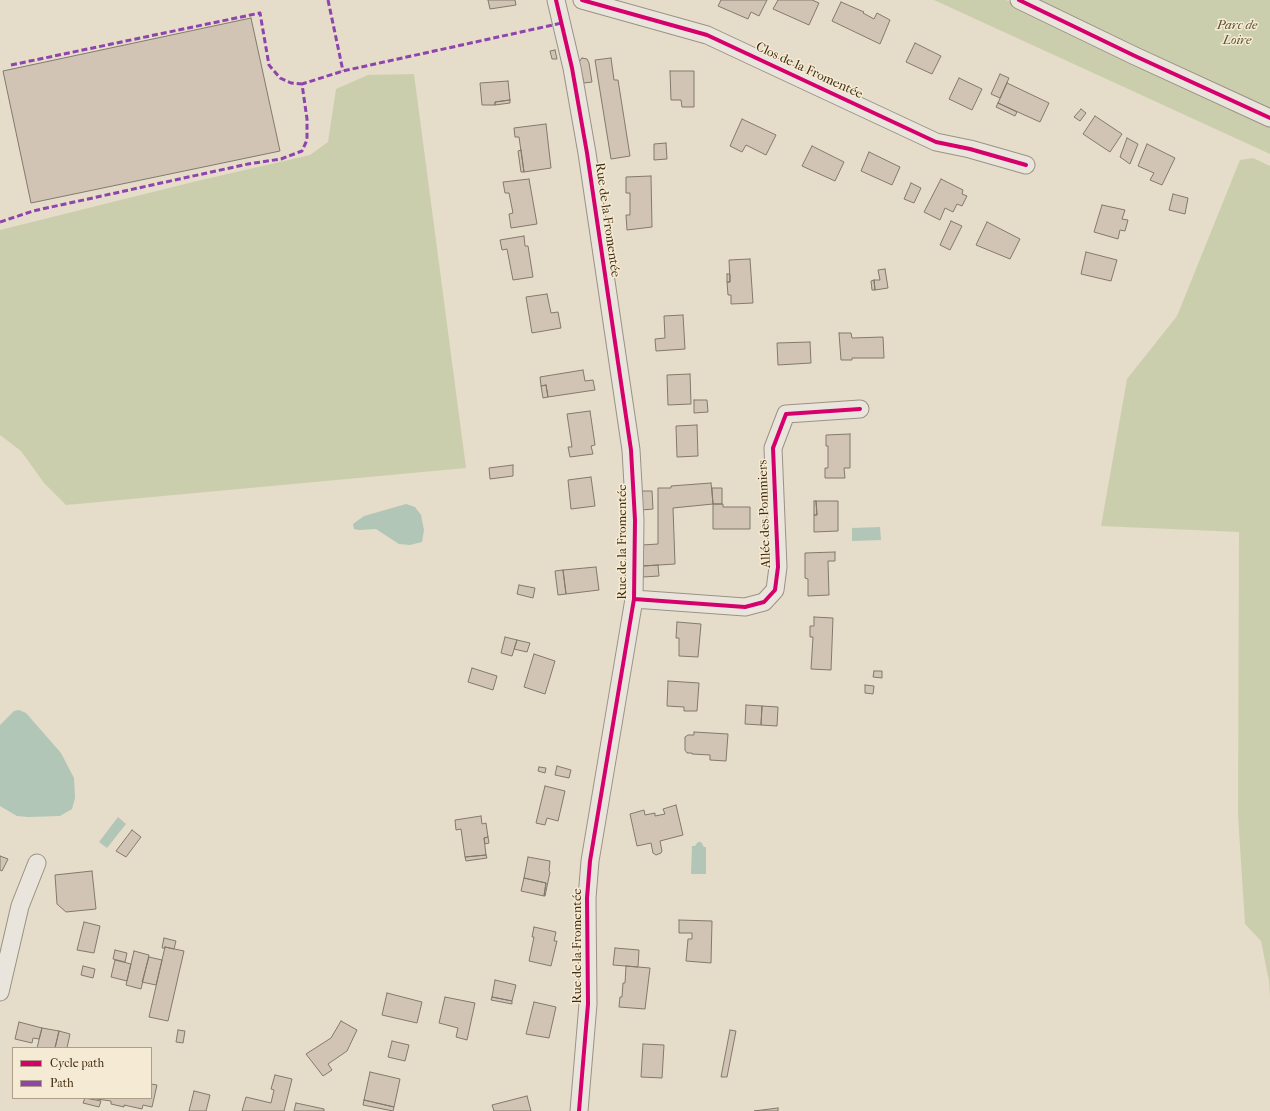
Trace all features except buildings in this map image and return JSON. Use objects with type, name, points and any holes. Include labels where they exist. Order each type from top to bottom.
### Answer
[{"type":"street","name":"Rue de la Fromentée","points":[[556,0],[572,68],[587,153],[631,450],[635,520],[634,599],[590,861],[587,898],[588,1004],[579,1111]]},
{"type":"street","name":"Clos de la Fromentée","points":[[582,0],[707,35],[936,142],[970,149],[1026,165]]},
{"type":"street","points":[[1019,0],[1135,56],[1270,118]]},
{"type":"street","name":"Allée des Pommiers","points":[[634,599],[745,607],[764,602],[775,590],[778,567],[773,448],[786,414],[860,409]]},
{"type":"street","points":[[0,992],[20,906],[37,863]]},
{"type":"green space","points":[[934,0],[1006,0],[1142,66],[1270,124],[1270,154]]},
{"type":"green space","name":"Parc de Loire","points":[[1035,0],[1270,0],[1270,110]]},
{"type":"green space","points":[[414,74],[466,468],[66,505],[44,483],[21,451],[0,435],[0,230],[197,181],[310,155],[328,142],[336,89],[368,75]]},
{"type":"green space","points":[[1253,158],[1270,166],[1270,998],[1269,981],[1261,941],[1245,924],[1238,816],[1239,532],[1101,526],[1127,379],[1177,316],[1240,160]]},
{"type":"shaded area","points":[[406,504],[415,507],[421,515],[424,530],[422,542],[410,545],[399,544],[376,529],[354,529],[353,524],[364,516]]},
{"type":"shaded area","points":[[880,527],[881,540],[852,541],[852,528]]},
{"type":"shaded area","points":[[19,710],[26,713],[61,753],[74,778],[75,798],[72,809],[60,816],[17,816],[0,806],[0,725],[14,711]]},
{"type":"shaded area","points":[[118,817],[126,824],[107,848],[99,842]]},
{"type":"shaded area","points":[[698,842],[701,842],[704,847],[706,847],[706,874],[691,874],[692,846],[695,846]]},
{"type":"marked path","points":[[328,0],[343,71]]},
{"type":"marked path","points":[[11,65],[260,13],[269,65],[280,78],[291,83],[302,84]]},
{"type":"marked path","points":[[0,222],[33,211],[248,164],[281,159],[302,151],[307,140],[307,119],[302,84],[343,71],[562,23]]},
{"type":"cycle path","points":[[556,0],[572,68],[587,153],[631,450],[635,520],[634,599],[590,861],[587,898],[588,1004],[579,1111]]},
{"type":"cycle path","points":[[582,0],[707,35],[936,142],[970,149],[1026,165]]},
{"type":"cycle path","points":[[1019,0],[1135,56],[1270,118]]},
{"type":"cycle path","points":[[634,599],[745,607],[764,602],[775,590],[778,567],[773,448],[786,414],[860,409]]}]
